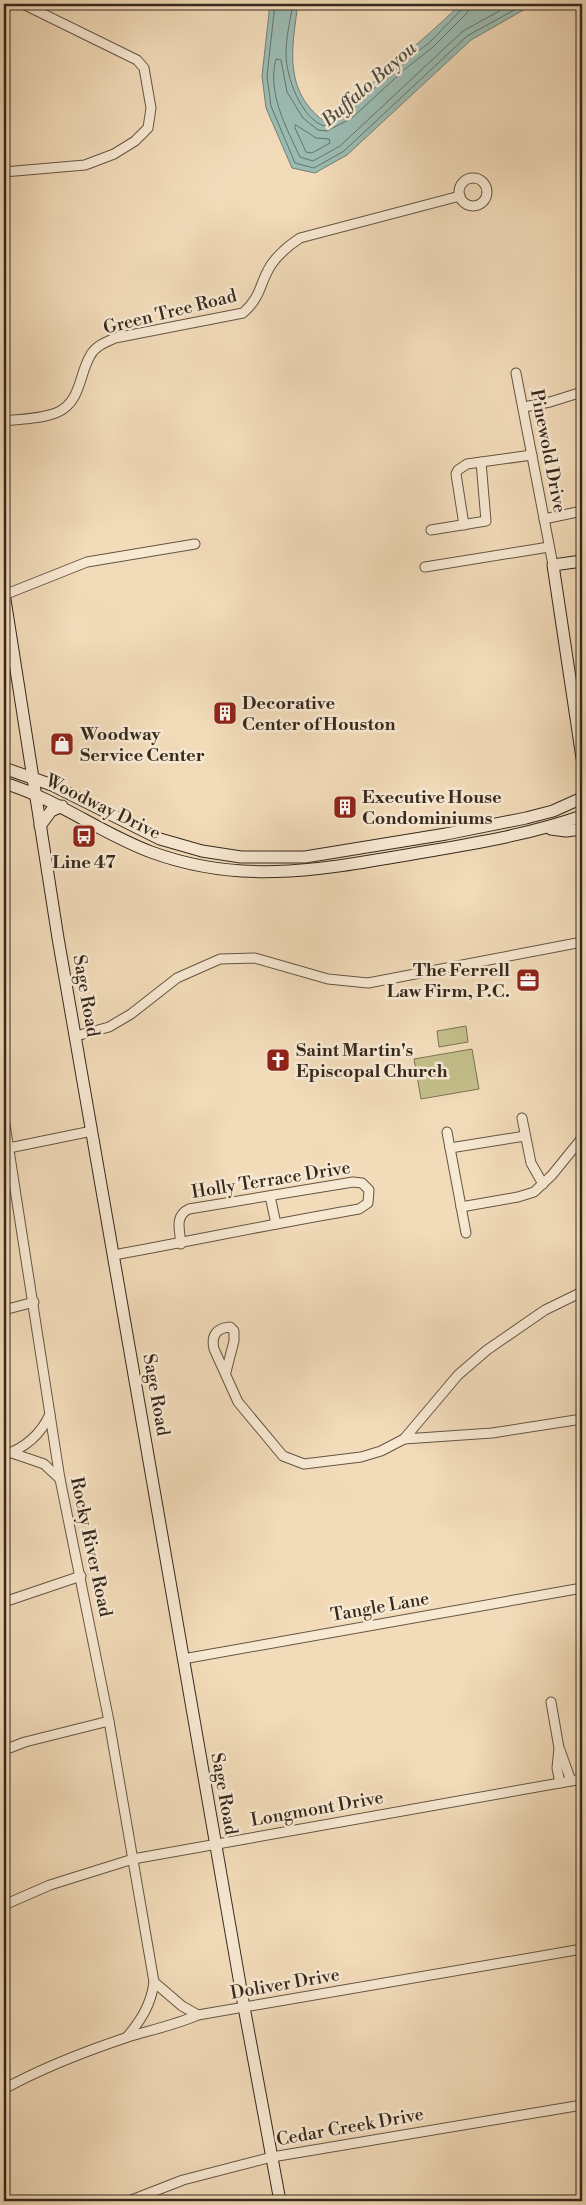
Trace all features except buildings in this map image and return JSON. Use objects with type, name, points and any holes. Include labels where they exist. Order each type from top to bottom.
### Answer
[{"type":"street","points":[[4,172],[85,165],[114,154],[135,141],[148,128],[151,108],[144,68],[137,60],[23,4]]},
{"type":"street","name":"Green Tree Road","points":[[4,422],[57,412],[70,404],[90,354],[100,344],[115,338],[243,314],[255,303],[270,266],[284,249],[300,238],[460,196]]},
{"type":"street","name":"Pinewold Drive","points":[[516,373],[553,565]]},
{"type":"street","points":[[524,407],[560,400],[582,392]]},
{"type":"street","points":[[464,525],[456,474],[461,466],[532,455]]},
{"type":"street","points":[[431,530],[486,521],[481,462]]},
{"type":"street","points":[[544,519],[582,511]]},
{"type":"street","points":[[4,595],[87,562],[195,544]]},
{"type":"street","points":[[425,567],[549,547]]},
{"type":"street","points":[[582,560],[553,565],[582,758]]},
{"type":"street","name":"Sage Road","points":[[4,595],[40,826],[92,1131],[215,1844],[280,2201]]},
{"type":"street","name":"Woodway Drive","points":[[4,768],[33,777],[160,839],[202,851],[241,857],[304,857],[446,834],[533,817],[553,811],[582,798]]},
{"type":"street","name":"Woodway Drive","points":[[4,783],[35,793],[111,834],[151,852],[197,866],[239,872],[306,871],[449,847],[546,828],[582,816]]},
{"type":"street","points":[[40,826],[51,812],[62,806]]},
{"type":"street","points":[[546,828],[566,831],[582,829]]},
{"type":"street","points":[[446,834],[449,847]]},
{"type":"street","points":[[304,857],[306,871]]},
{"type":"street","points":[[76,1036],[109,1027],[131,1014],[177,978],[220,959],[255,958],[328,979],[368,983],[582,942]]},
{"type":"street","name":"Rocky River Road","points":[[4,1118],[6,1148],[34,1302],[60,1478],[109,1721],[154,1982],[152,1996],[144,2017],[127,2038]]},
{"type":"street","points":[[522,1118],[531,1163],[543,1184]]},
{"type":"street","points":[[6,1148],[92,1131]]},
{"type":"street","points":[[447,1132],[466,1233]]},
{"type":"street","points":[[450,1148],[525,1136]]},
{"type":"street","points":[[461,1207],[518,1197],[534,1192],[582,1138]]},
{"type":"street","name":"Holly Terrace Drive","points":[[114,1255],[182,1244],[276,1224],[359,1210],[368,1203],[369,1190],[362,1183],[353,1182],[186,1210],[179,1219],[182,1244]]},
{"type":"street","points":[[270,1196],[276,1224]]},
{"type":"street","points":[[404,1439],[458,1375],[482,1354],[535,1316],[582,1292]]},
{"type":"street","points":[[4,1310],[34,1302]]},
{"type":"street","points":[[226,1372],[242,1407],[278,1452],[293,1461],[311,1464],[367,1456],[404,1439],[492,1433],[582,1419]]},
{"type":"street","points":[[8,1454],[26,1444],[43,1429],[50,1414]]},
{"type":"street","points":[[8,1454],[44,1464],[60,1478]]},
{"type":"street","points":[[4,1602],[81,1576]]},
{"type":"street","name":"Tangle Lane","points":[[183,1659],[582,1588]]},
{"type":"street","points":[[551,1702],[559,1748],[571,1781]]},
{"type":"street","points":[[4,1750],[25,1742],[109,1721]]},
{"type":"street","points":[[559,1748],[557,1768],[560,1783]]},
{"type":"street","name":"Longmont Drive","points":[[4,1904],[50,1885],[133,1859],[582,1778]]},
{"type":"street","name":"Doliver Drive","points":[[4,2089],[57,2064],[127,2038],[198,2015],[582,1949]]},
{"type":"street","points":[[154,1982],[182,2006],[198,2015]]},
{"type":"street","name":"Cedar Creek Drive","points":[[129,2201],[183,2180],[272,2157],[582,2105]]},
{"type":"shaded area","points":[[466,1026],[468,1042],[439,1047],[437,1031]]},
{"type":"shaded area","points":[[472,1049],[479,1089],[421,1099],[414,1059]]},
{"type":"water","points":[[270,4],[298,4],[293,52],[296,82],[302,96],[311,109],[324,121],[354,100],[461,4],[554,4],[527,8],[471,40],[347,155],[315,173],[292,168],[266,108],[262,76]]},
{"type":"place","name":"Decorative Center of Houston","points":[[225,713]]},
{"type":"place","name":"Woodway Service Center","points":[[62,744]]},
{"type":"place","name":"Executive House Condominiums","points":[[345,807]]},
{"type":"place","name":"Line 47","points":[[84,836]]},
{"type":"place","name":"The Ferrell Law Firm, P.C.","points":[[528,980]]},
{"type":"place","name":"Saint Martin's Episcopal Church","points":[[278,1060]]},
{"type":"water label","name":"Buffalo Bayou","points":[[369,84]]}]
